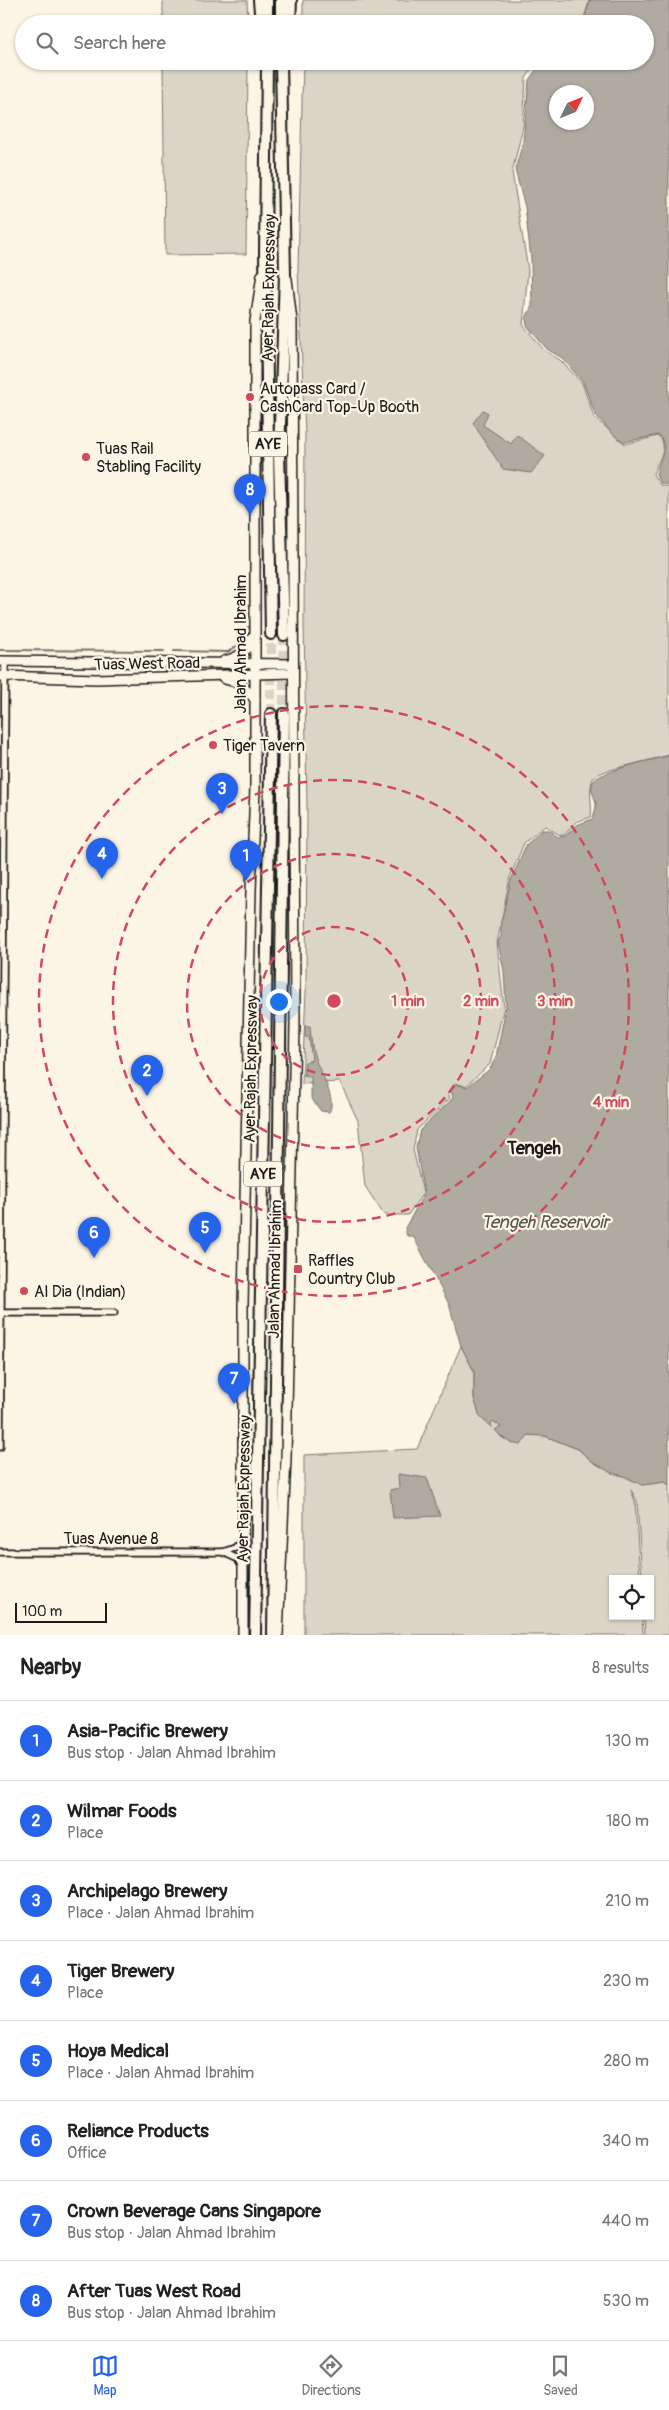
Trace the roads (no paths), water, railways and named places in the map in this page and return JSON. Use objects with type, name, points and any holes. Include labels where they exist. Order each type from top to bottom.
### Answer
[{"type":"highway","points":[[259,0],[260,15]]},
{"type":"highway","points":[[267,0],[267,15]]},
{"type":"highway","points":[[280,0],[281,15]]},
{"type":"highway","points":[[290,15],[291,0]]},
{"type":"highway","name":"Ayer Rajah Expressway","points":[[267,70],[265,253],[271,634]]},
{"type":"highway","name":"Ayer Rajah Expressway","points":[[281,70],[285,274],[279,454],[284,635]]},
{"type":"highway","points":[[282,148],[287,70]]},
{"type":"highway","name":"Ayer Rajah Expressway","points":[[255,1635],[271,714]]},
{"type":"highway","name":"Ayer Rajah Expressway","points":[[273,1635],[284,714]]},
{"type":"main road","name":"Jalan Ahmad Ibrahim","points":[[243,1635],[243,1311],[255,699],[255,321],[265,253]]},
{"type":"main road","name":"Jalan Ahmad Ibrahim","points":[[278,1635],[286,1458],[295,1025],[292,322],[288,284],[285,274]]},
{"type":"main road","points":[[212,664],[240,656],[251,644],[254,630]]},
{"type":"main road","name":"Tuas West Road","points":[[2,661],[212,664],[254,669],[293,668]]},
{"type":"main road","name":"Tuas West Road","points":[[3,676],[96,679],[212,677],[254,669]]},
{"type":"main road","points":[[212,677],[239,684],[255,699]]},
{"type":"street","points":[[0,1447],[2,661]]},
{"type":"street","points":[[0,1313],[114,1314]]},
{"type":"street","points":[[223,1552],[235,1548],[243,1540]]},
{"type":"street","name":"Tuas Avenue 8","points":[[0,1552],[223,1552]]},
{"type":"street","points":[[223,1552],[238,1560],[242,1568]]},
{"type":"water","points":[[590,0],[669,0],[669,485],[660,483],[656,474],[663,450],[662,440],[659,435],[624,442],[615,436],[595,414],[583,382],[562,358],[547,349],[527,326],[526,318],[532,306],[531,259],[525,207],[515,170],[523,142],[529,80],[536,70],[654,70],[654,15],[586,15]]},
{"type":"water","points":[[483,410],[488,413],[483,425],[511,444],[517,435],[545,456],[531,473],[503,469],[473,423]]},
{"type":"water","name":"Tengeh Reservoir","points":[[669,756],[669,1485],[665,1482],[642,1485],[624,1476],[612,1473],[593,1462],[578,1449],[545,1436],[528,1435],[521,1445],[510,1442],[495,1430],[501,1427],[493,1421],[491,1423],[492,1428],[480,1417],[474,1398],[474,1371],[461,1346],[449,1304],[413,1236],[407,1236],[405,1228],[424,1194],[416,1147],[420,1130],[453,1098],[451,1090],[456,1084],[467,1087],[490,1069],[496,1057],[506,1007],[504,971],[498,942],[501,936],[501,922],[511,880],[526,845],[542,830],[549,830],[558,837],[565,836],[577,825],[592,819],[596,804],[592,785],[597,778],[628,766]]},
{"type":"water","points":[[305,1026],[310,1026],[315,1057],[330,1094],[331,1107],[329,1112],[321,1111],[311,1098],[311,1077],[304,1075],[305,1062],[312,1060],[309,1037],[305,1037]]},
{"type":"water","points":[[398,1474],[427,1478],[440,1516],[393,1518],[390,1490],[399,1488]]},
{"type":"waterway","points":[[174,651],[228,652],[241,643],[248,627]]},
{"type":"waterway","points":[[0,650],[164,651]]},
{"type":"tunnel","points":[[271,634],[271,714]]},
{"type":"tunnel","points":[[284,635],[284,714]]},
{"type":"place","name":"Autopass Card / CashCard Top-Up Booth","points":[[250,397]]},
{"type":"place","name":"Tuas Rail Stabling Facility","points":[[86,457]]},
{"type":"place","name":"After Tuas West Road","points":[[250,515]]},
{"type":"place","name":"Tiger Tavern","points":[[213,745]]},
{"type":"place","name":"Archipelago Brewery","points":[[222,814]]},
{"type":"place","name":"Tiger Brewery","points":[[102,879]]},
{"type":"place","name":"Asia-Pacific Brewery","points":[[246,881]]},
{"type":"place","name":"Wilmar Foods","points":[[147,1096]]},
{"type":"place","name":"Hoya Medical","points":[[205,1253]]},
{"type":"place","name":"Reliance Products","points":[[94,1258]]},
{"type":"place","name":"Raffles Country Club","points":[[298,1269]]},
{"type":"place","name":"Al Dia (Indian)","points":[[24,1291]]},
{"type":"place","name":"Crown Beverage Cans Singapore","points":[[234,1404]]},
{"type":"district","name":"Tengeh","points":[[534,1148]]}]
